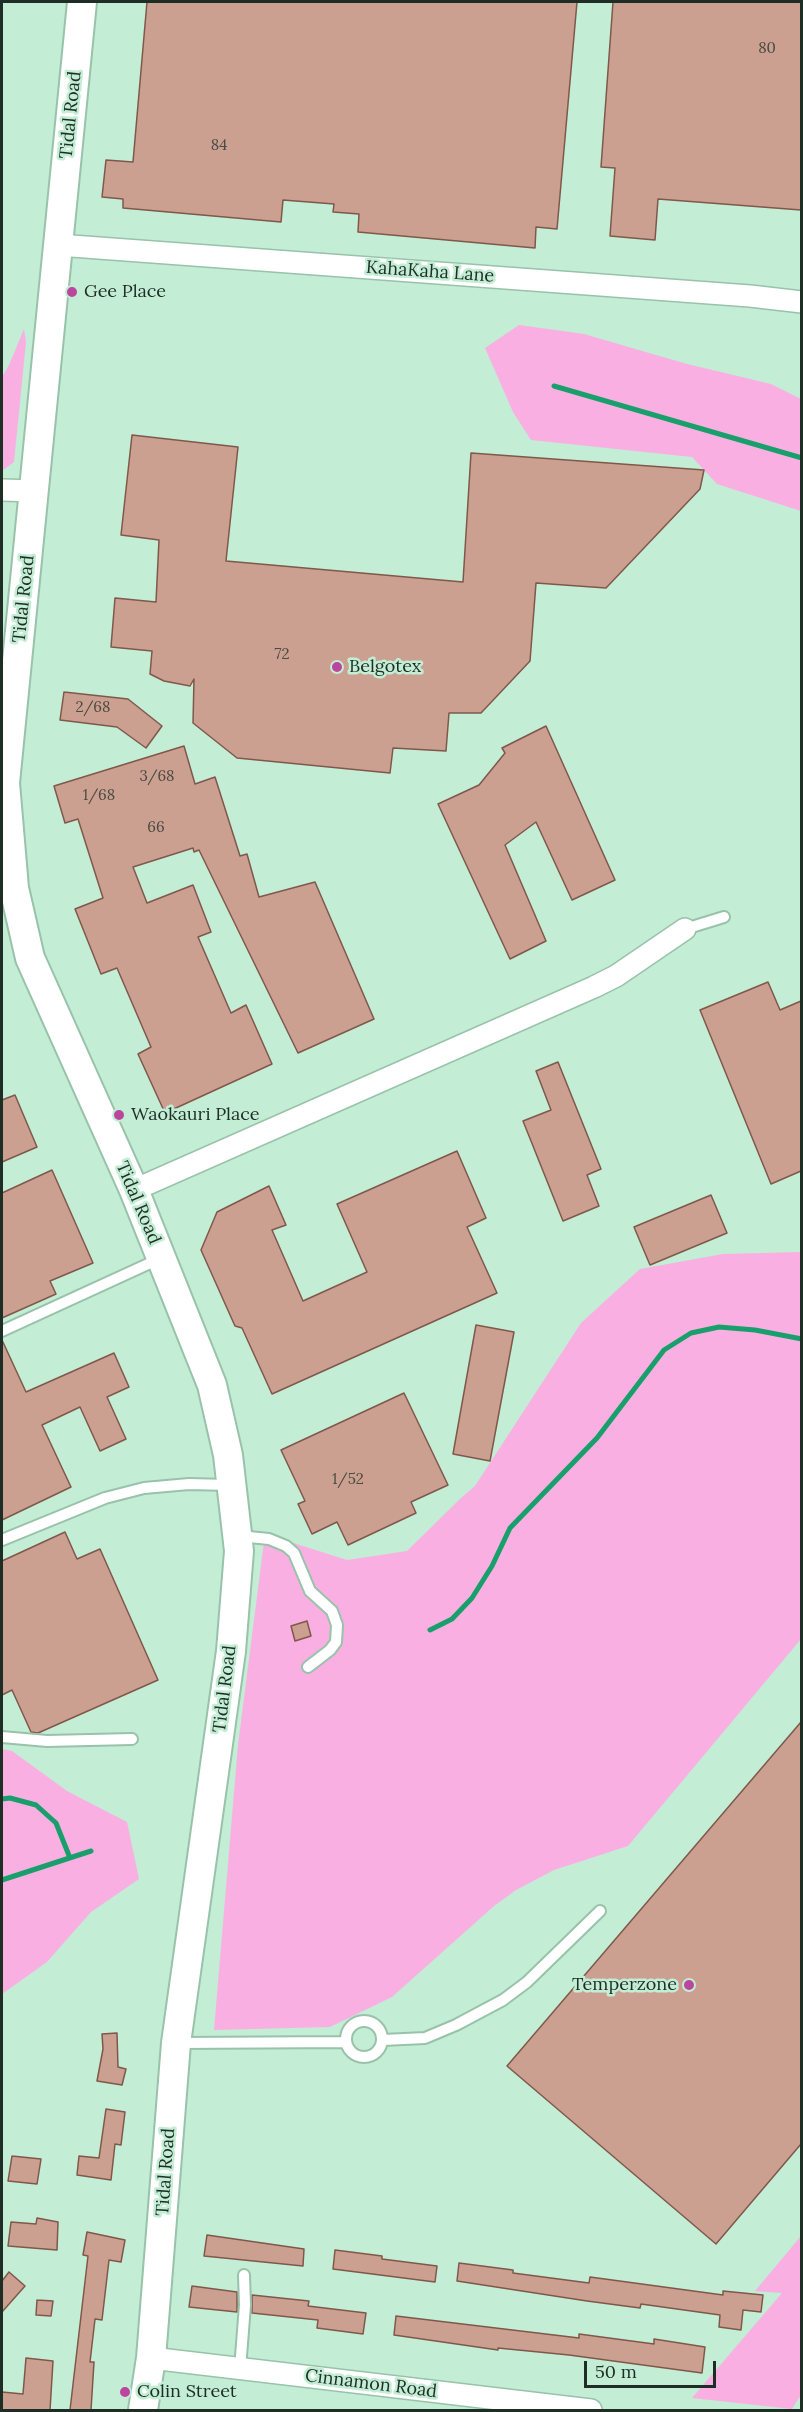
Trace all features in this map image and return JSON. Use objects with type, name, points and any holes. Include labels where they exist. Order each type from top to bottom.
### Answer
[{"type":"main road","name":"Tidal Road","points":[[82,2],[5,783],[14,888],[30,957],[134,1190],[212,1385],[228,1455],[239,1551],[231,1651],[176,2043],[151,2358],[143,2410]]},
{"type":"street","name":"KahaKaha Lane","points":[[58,245],[750,296],[801,302]]},
{"type":"street","points":[[2,490],[35,490]]},
{"type":"street","points":[[134,1190],[594,987],[616,976],[685,929]]},
{"type":"street","name":"Cinnamon Road","points":[[151,2358],[591,2410]]},
{"type":"lane","points":[[685,929],[724,917]]},
{"type":"lane","points":[[2,1331],[162,1258]]},
{"type":"lane","points":[[2,1539],[105,1498],[144,1488],[189,1484],[231,1485]]},
{"type":"lane","points":[[237,1535],[269,1539],[286,1546],[294,1553],[310,1591],[332,1611],[337,1625],[336,1642],[330,1650],[308,1667]]},
{"type":"lane","points":[[2,1737],[47,1741],[132,1739]]},
{"type":"lane","points":[[383,2040],[425,2038],[456,2025],[503,2000],[527,1982],[600,1911]]},
{"type":"lane","points":[[363,2020],[370,2021],[380,2028],[383,2040],[378,2051],[368,2057],[357,2056],[348,2047],[346,2036],[352,2025],[363,2020]]},
{"type":"lane","points":[[176,2043],[346,2042]]},
{"type":"lane","points":[[240,2368],[245,2306],[244,2275]]},
{"type":"shaded area","points":[[519,325],[584,334],[687,364],[771,384],[801,399],[801,511],[717,484],[692,457],[531,440],[513,412],[485,348]]},
{"type":"shaded area","points":[[24,329],[26,342],[14,462],[2,471],[2,377]]},
{"type":"shaded area","points":[[801,1252],[801,1639],[628,1846],[554,1870],[516,1890],[494,1906],[392,1997],[330,2027],[214,2030],[238,1745],[265,1534],[347,1560],[407,1551],[475,1486],[581,1323],[640,1269],[723,1254]]},
{"type":"shaded area","points":[[2,1749],[12,1751],[67,1791],[127,1822],[139,1879],[91,1912],[47,1962],[2,1994]]},
{"type":"shaded area","points":[[801,2236],[801,2395],[792,2409],[692,2398],[782,2293],[755,2291]]},
{"type":"building","points":[[147,2],[577,2],[557,229],[536,227],[535,248],[358,232],[359,214],[333,212],[334,204],[283,200],[281,222],[123,208],[123,199],[102,197],[106,160],[133,162]]},
{"type":"building","points":[[613,2],[801,2],[801,210],[658,199],[655,240],[610,236],[615,168],[601,167]]},
{"type":"building","name":"Belgotex","points":[[132,435],[238,447],[226,561],[463,582],[471,453],[704,470],[700,489],[606,588],[536,583],[530,661],[481,713],[449,713],[446,751],[393,748],[390,773],[237,758],[193,723],[194,679],[190,686],[164,681],[150,674],[152,651],[111,647],[115,598],[156,602],[159,540],[121,535]]},
{"type":"building","points":[[64,692],[128,699],[162,726],[146,748],[117,727],[60,720]]},
{"type":"building","points":[[546,726],[615,880],[572,900],[536,822],[505,845],[546,941],[510,959],[438,804],[479,785],[505,753],[502,748]]},
{"type":"building","points":[[184,746],[195,784],[215,777],[240,856],[247,854],[259,897],[315,882],[374,1019],[298,1053],[199,850],[194,852],[193,848],[133,867],[147,903],[193,885],[211,932],[198,937],[231,1013],[246,1005],[272,1064],[165,1113],[138,1054],[151,1047],[117,968],[101,974],[75,909],[103,898],[78,819],[65,823],[54,786]]},
{"type":"building","points":[[768,982],[780,1010],[801,1001],[801,1171],[771,1184],[700,1010]]},
{"type":"building","points":[[558,1062],[601,1169],[587,1175],[599,1206],[563,1221],[523,1121],[551,1110],[536,1071]]},
{"type":"building","points":[[15,1095],[37,1147],[2,1162],[2,1100]]},
{"type":"building","points":[[457,1151],[486,1218],[467,1227],[497,1293],[272,1394],[242,1328],[235,1326],[201,1250],[217,1212],[269,1186],[286,1225],[272,1230],[303,1301],[367,1272],[337,1204]]},
{"type":"building","points":[[52,1170],[93,1263],[50,1281],[56,1294],[2,1318],[2,1193]]},
{"type":"building","points":[[711,1195],[727,1233],[650,1265],[634,1227]]},
{"type":"building","points":[[476,1325],[514,1332],[490,1461],[453,1454]]},
{"type":"building","points":[[2,1340],[26,1392],[114,1353],[129,1387],[107,1397],[126,1439],[100,1451],[80,1407],[42,1425],[71,1487],[2,1520]]},
{"type":"building","points":[[404,1393],[448,1485],[411,1502],[416,1513],[348,1545],[337,1522],[312,1534],[298,1504],[305,1501],[281,1450]]},
{"type":"building","points":[[65,1532],[77,1559],[100,1549],[158,1680],[38,1733],[31,1732],[12,1690],[2,1695],[2,1561]]},
{"type":"building","points":[[307,1621],[311,1636],[295,1641],[291,1626]]},
{"type":"building","name":"Temperzone","points":[[801,1722],[801,2144],[716,2244],[507,2066]]},
{"type":"building","points":[[117,2033],[118,2067],[126,2069],[122,2085],[97,2081],[103,2049],[102,2034]]},
{"type":"building","points":[[106,2109],[125,2112],[121,2145],[115,2144],[111,2180],[77,2175],[79,2156],[99,2158]]},
{"type":"building","points":[[12,2156],[41,2159],[37,2184],[8,2181]]},
{"type":"building","points":[[37,2218],[58,2222],[57,2250],[8,2246],[11,2222],[36,2224]]},
{"type":"building","points":[[87,2232],[125,2240],[121,2262],[109,2260],[102,2320],[95,2319],[90,2362],[94,2362],[91,2410],[70,2410],[88,2256],[83,2255]]},
{"type":"building","points":[[207,2235],[304,2249],[303,2266],[204,2256]]},
{"type":"building","points":[[335,2250],[437,2266],[435,2282],[333,2269]]},
{"type":"building","points":[[459,2263],[589,2283],[590,2277],[723,2295],[723,2291],[763,2295],[761,2312],[743,2310],[741,2330],[719,2327],[720,2315],[641,2304],[640,2308],[457,2281]]},
{"type":"building","points":[[9,2272],[25,2286],[2,2312],[2,2281]]},
{"type":"building","points":[[192,2286],[237,2292],[237,2312],[189,2307]]},
{"type":"building","points":[[252,2295],[309,2301],[308,2306],[366,2313],[363,2334],[317,2328],[318,2320],[252,2313]]},
{"type":"building","points":[[37,2300],[53,2301],[51,2316],[36,2315]]},
{"type":"building","points":[[396,2316],[579,2338],[579,2334],[654,2344],[654,2339],[705,2347],[702,2373],[569,2355],[498,2348],[498,2350],[394,2335]]},
{"type":"building","points":[[26,2358],[53,2361],[50,2410],[2,2410],[2,2392],[23,2394]]},
{"type":"waterway","points":[[554,386],[802,458]]},
{"type":"waterway","points":[[430,1630],[452,1619],[472,1598],[492,1566],[510,1528],[597,1438],[664,1350],[691,1333],[719,1327],[755,1330],[802,1339]]},
{"type":"waterway","points":[[2,1799],[10,1798],[36,1805],[56,1823],[70,1858]]},
{"type":"waterway","points":[[2,1880],[91,1851]]},
{"type":"place","name":"Gee Place","points":[[72,292]]},
{"type":"place","name":"Belgotex","points":[[337,667]]},
{"type":"place","name":"Waokauri Place","points":[[119,1115]]},
{"type":"place","name":"Temperzone","points":[[689,1985]]},
{"type":"place","name":"Colin Street","points":[[125,2392]]}]
